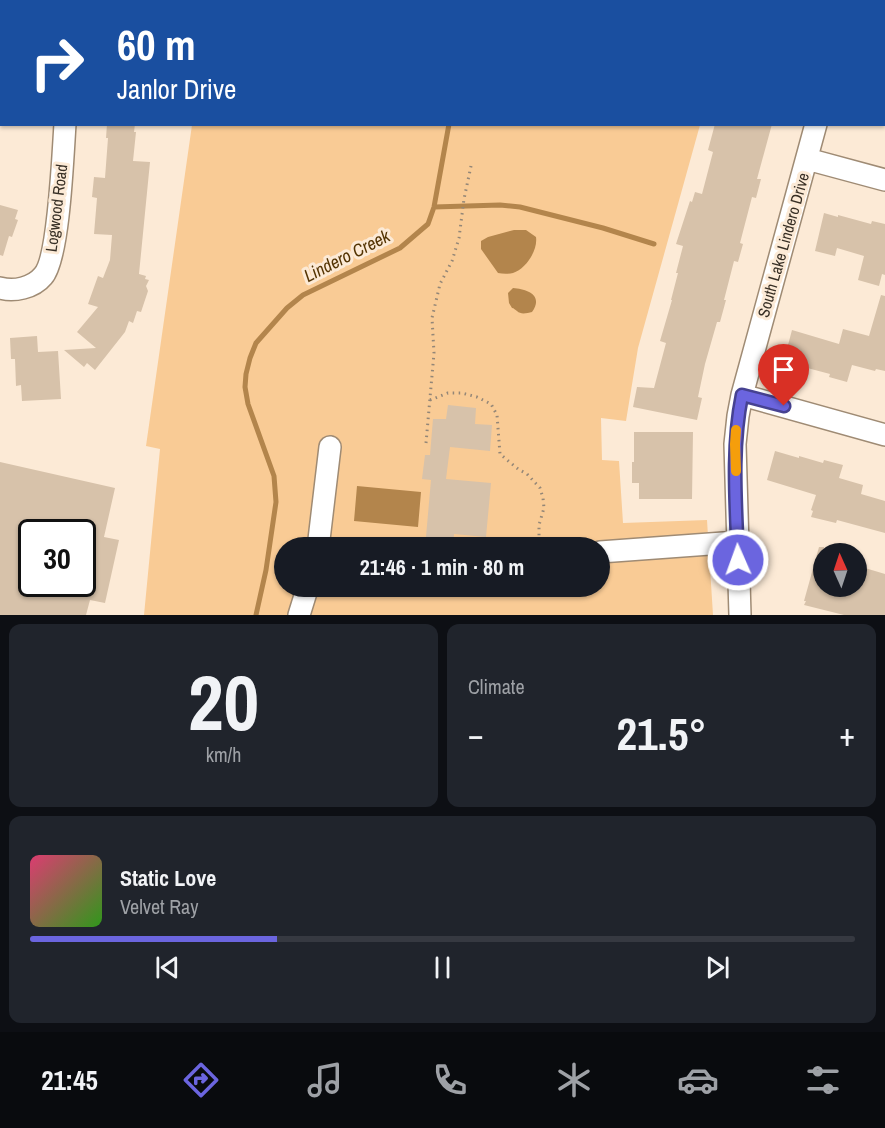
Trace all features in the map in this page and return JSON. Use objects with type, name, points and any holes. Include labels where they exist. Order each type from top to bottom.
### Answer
[{"type":"street","name":"Logwood Road","points":[[0,288],[21,289],[32,285],[44,276],[49,266],[56,236],[65,126]]},
{"type":"street","name":"South Lake Lindero Drive","points":[[740,615],[735,444],[738,416],[815,126]]},
{"type":"street","points":[[807,159],[885,180]]},
{"type":"street","points":[[742,395],[885,435]]},
{"type":"street","points":[[319,537],[330,447]]},
{"type":"street","points":[[610,551],[737,542]]},
{"type":"street","points":[[299,615],[305,597]]},
{"type":"path","points":[[426,443],[434,353],[432,318],[440,284],[453,261],[459,238],[471,166]]},
{"type":"path","points":[[430,400],[448,393],[462,393],[491,404],[497,415],[500,454],[527,474],[540,488],[544,508],[539,525],[539,537]]},
{"type":"shaded area","points":[[192,126],[700,126],[638,348],[626,421],[601,418],[602,460],[619,461],[623,523],[707,520],[713,615],[144,615],[160,449],[146,446]]},
{"type":"shaded area","points":[[514,230],[526,230],[536,237],[535,248],[527,263],[518,271],[509,274],[498,273],[481,249],[481,241]]},
{"type":"shaded area","points":[[513,288],[524,290],[535,297],[532,312],[520,313],[512,308],[508,293]]},
{"type":"shaded area","points":[[357,486],[421,492],[418,527],[354,521]]},
{"type":"building","points":[[107,126],[135,126],[133,161],[150,162],[139,274],[146,276],[145,279],[149,280],[141,312],[137,311],[133,323],[129,321],[125,332],[95,370],[87,363],[84,367],[64,350],[96,348],[77,332],[98,307],[88,304],[98,276],[103,278],[110,260],[112,235],[94,234],[97,198],[92,197],[94,177],[105,178],[108,138],[106,138]]},
{"type":"building","points":[[714,126],[771,126],[757,179],[761,179],[756,198],[752,197],[740,243],[743,244],[738,262],[734,261],[720,322],[717,322],[705,364],[698,397],[702,398],[697,420],[633,407],[637,387],[654,388],[666,343],[660,341],[672,300],[683,246],[676,244],[690,201],[692,202],[695,192],[702,194],[713,152],[708,150]]},
{"type":"building","points":[[0,205],[18,210],[15,219],[18,220],[12,237],[9,236],[3,256],[0,255]]},
{"type":"building","points":[[824,213],[871,224],[872,221],[885,224],[885,275],[882,274],[879,286],[858,280],[864,256],[837,248],[835,256],[815,251]]},
{"type":"building","points":[[881,295],[885,296],[885,371],[852,365],[847,382],[829,377],[830,374],[784,360],[792,330],[839,344],[843,329],[869,336]]},
{"type":"building","points":[[37,336],[38,352],[58,351],[61,399],[22,401],[21,385],[16,386],[15,359],[11,359],[10,338]]},
{"type":"building","points":[[448,405],[476,408],[475,424],[492,425],[490,451],[450,447],[446,479],[491,483],[486,537],[454,534],[454,537],[426,537],[431,480],[422,479],[425,455],[430,455],[433,419],[446,419]]},
{"type":"building","points":[[634,432],[693,432],[692,499],[639,499],[639,483],[632,483]]},
{"type":"building","points":[[775,451],[823,463],[824,460],[843,465],[839,478],[863,485],[861,494],[885,501],[885,533],[837,520],[836,523],[811,517],[816,495],[767,480]]},
{"type":"building","points":[[0,462],[115,488],[104,537],[119,540],[105,603],[90,600],[86,615],[0,615]]},
{"type":"building","points":[[813,569],[813,597],[867,597],[867,569],[885,574],[885,615],[844,615],[804,605],[806,601],[804,601]]},
{"type":"waterway","name":"Lindero Creek","points":[[256,615],[266,570],[276,502],[274,476],[248,404],[245,387],[250,358],[256,343],[287,308],[303,295],[400,248],[428,224],[434,207],[449,126]]},
{"type":"waterway","points":[[434,207],[500,205],[520,207],[603,228],[654,244]]},
{"type":"slow traffic","points":[[736,430],[736,471]]},
{"type":"route","points":[[738,560],[735,444],[742,395],[784,406]]}]
